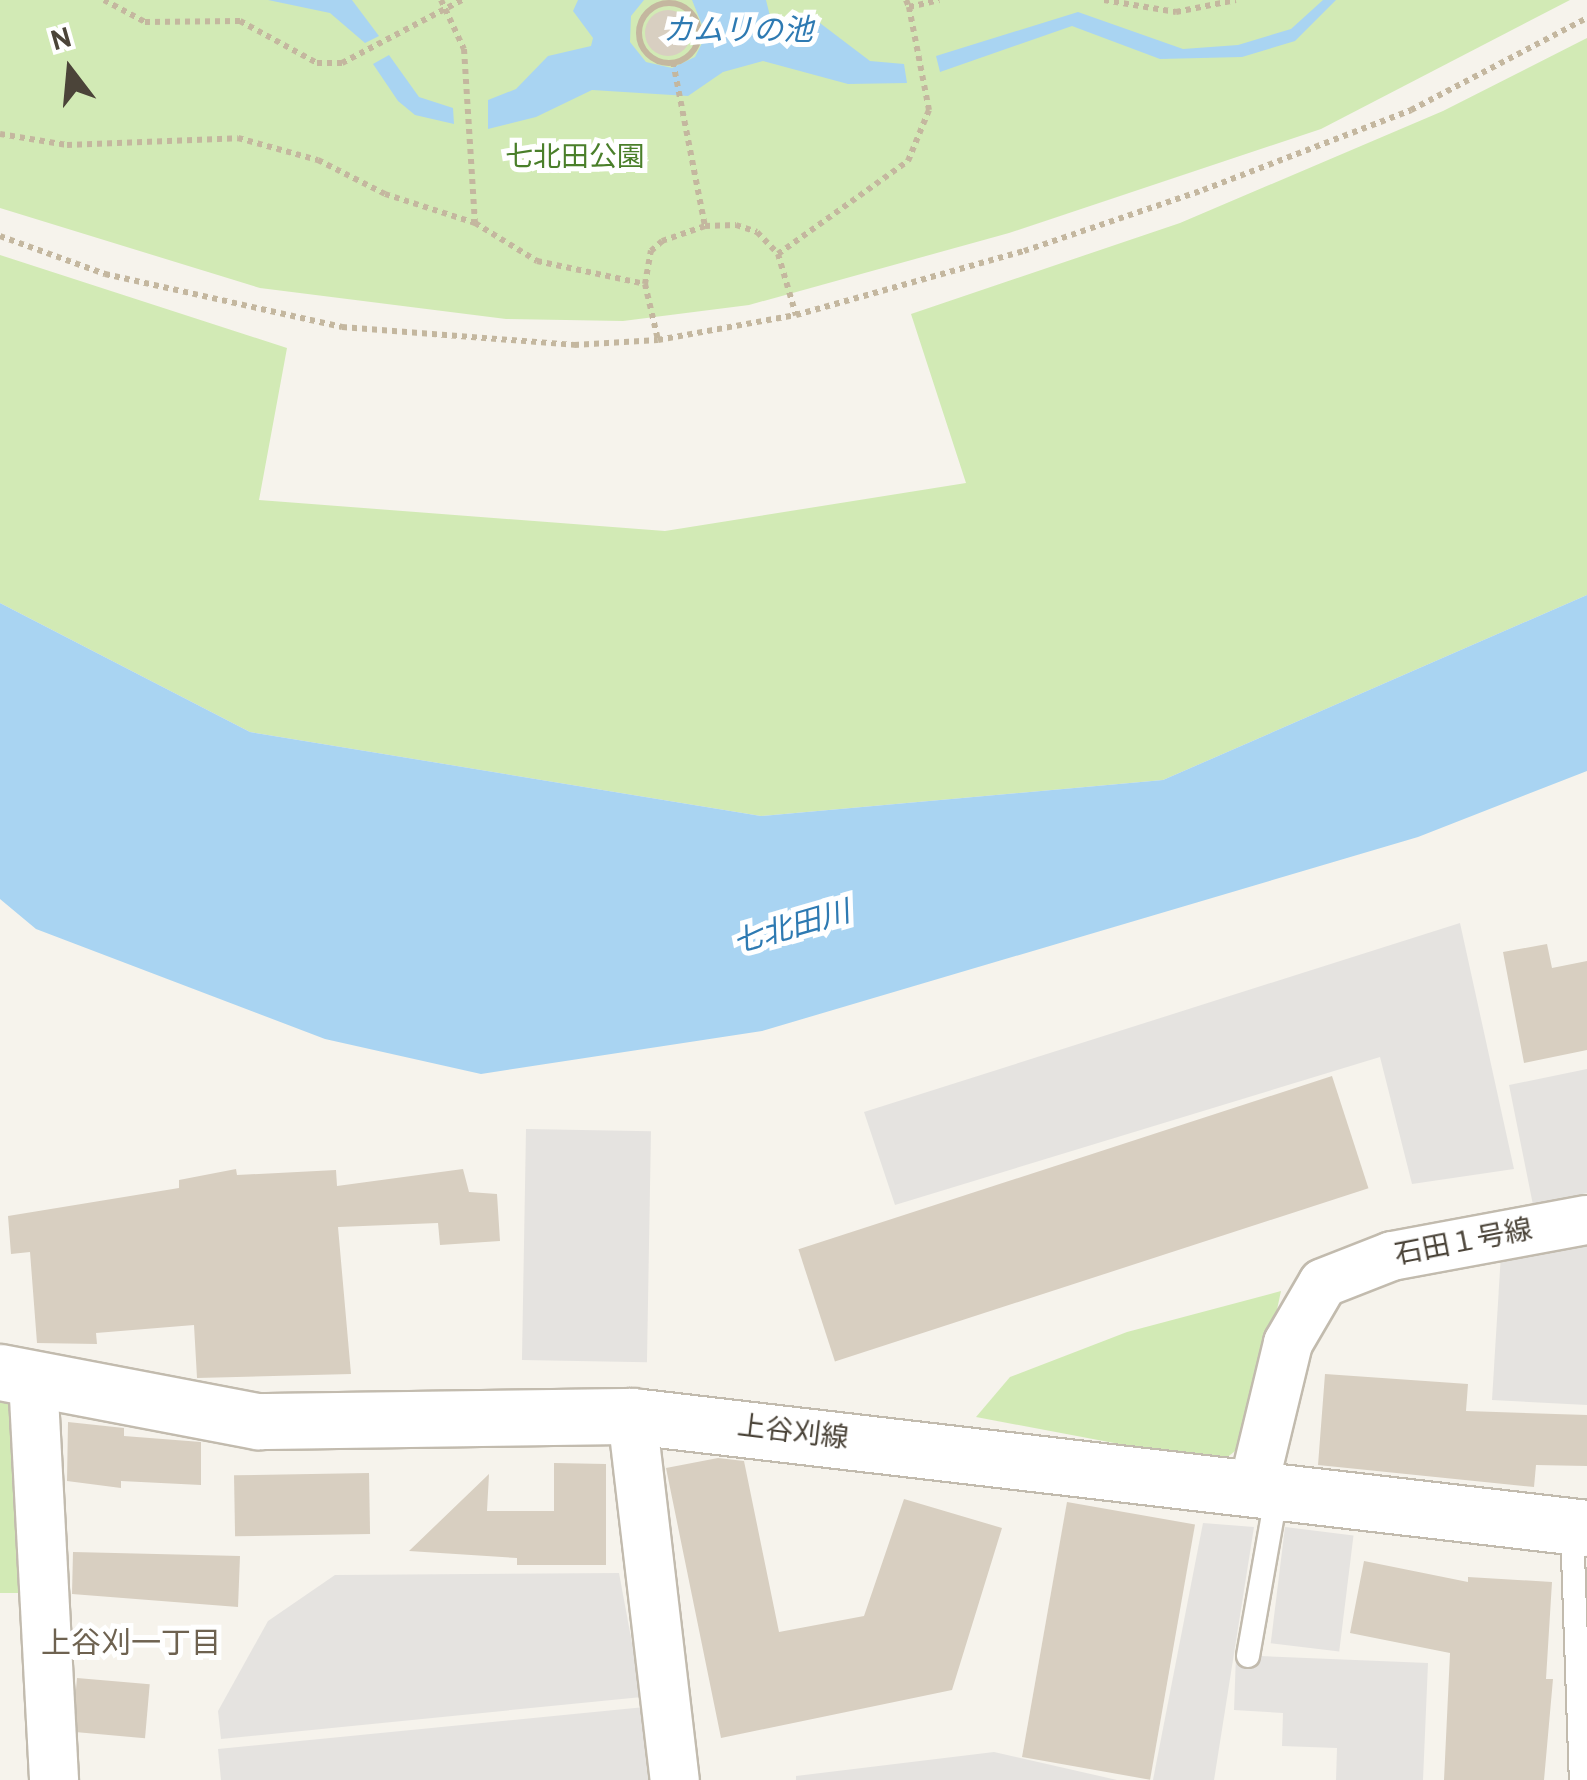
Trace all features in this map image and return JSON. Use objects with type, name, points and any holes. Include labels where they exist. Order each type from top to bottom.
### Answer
[{"type":"street","name":"石田１号線","points":[[1264,1490],[1288,1344],[1323,1283],[1392,1256],[1587,1220]]},
{"type":"street","name":"上谷刈線","points":[[17,1375],[258,1421],[632,1416],[1580,1527]]},
{"type":"street","points":[[17,1375],[54,1780]]},
{"type":"street","points":[[632,1416],[675,1780]]},
{"type":"lane","points":[[1248,1656],[1264,1490]]},
{"type":"lane","points":[[1580,1527],[1581,1780]]},
{"type":"path","points":[[104,0],[144,22],[240,21],[316,63],[342,64],[444,4],[462,0]]},
{"type":"path","points":[[778,254],[908,161],[924,133],[927,87],[907,4],[939,0]]},
{"type":"path","points":[[1104,0],[1176,12],[1236,0]]},
{"type":"path","points":[[660,2],[688,10],[698,27],[696,46],[673,64],[646,52],[639,34],[645,15],[660,2]]},
{"type":"path","points":[[444,4],[466,66],[475,223]]},
{"type":"path","points":[[0,236],[105,274],[342,327],[574,344],[658,340],[796,315],[1024,252],[1203,190],[1411,110],[1587,18]]},
{"type":"path","points":[[673,64],[705,226]]},
{"type":"path","points":[[0,134],[67,145],[238,138],[318,160],[385,194],[475,223],[538,261],[646,284]]},
{"type":"path","points":[[658,340],[646,284],[651,251],[705,226],[757,232],[778,254],[796,315]]},
{"type":"green space","name":"七北田公園","points":[[0,0],[1570,0],[1321,129],[1009,233],[749,305],[623,321],[506,319],[260,288],[0,208]]},
{"type":"green space","points":[[1587,38],[1587,595],[1163,780],[761,816],[250,732],[0,603],[0,255],[287,348],[259,500],[665,531],[966,483],[911,314],[1180,223],[1443,111]]},
{"type":"green space","points":[[1281,1291],[1249,1440],[1220,1463],[976,1417],[1010,1377],[1127,1332]]},
{"type":"green space","points":[[0,1374],[33,1378],[25,1593],[0,1593]]},
{"type":"shaded area","points":[[1460,923],[1514,1169],[1412,1184],[1380,1057],[895,1205],[864,1112]]},
{"type":"shaded area","points":[[1587,1069],[1587,1193],[1533,1205],[1509,1085]]},
{"type":"shaded area","points":[[526,1129],[651,1131],[647,1362],[522,1360]]},
{"type":"shaded area","points":[[1587,1237],[1587,1405],[1492,1400],[1501,1254]]},
{"type":"shaded area","points":[[1203,1523],[1254,1527],[1214,1780],[1153,1780]]},
{"type":"shaded area","points":[[1285,1527],[1353,1535],[1339,1652],[1271,1643]]},
{"type":"shaded area","points":[[619,1573],[642,1697],[221,1739],[218,1711],[268,1621],[335,1575]]},
{"type":"shaded area","points":[[1236,1655],[1428,1663],[1423,1780],[1336,1780],[1337,1748],[1282,1746],[1283,1713],[1234,1710]]},
{"type":"shaded area","points":[[645,1707],[652,1780],[221,1780],[218,1749]]},
{"type":"shaded area","points":[[994,1752],[1117,1780],[796,1780],[796,1776]]},
{"type":"water","points":[[268,0],[352,0],[379,36],[365,43],[330,13]]},
{"type":"water","name":"カムリの池","points":[[578,0],[644,0],[631,16],[630,42],[646,62],[672,68],[695,57],[706,35],[692,0],[766,0],[771,20],[812,17],[870,61],[904,64],[907,83],[848,84],[763,61],[723,72],[688,96],[592,90],[536,117],[488,129],[488,100],[516,89],[548,56],[591,46],[593,38],[573,11]]},
{"type":"water","points":[[1323,0],[1336,0],[1295,41],[1242,57],[1160,59],[1072,26],[940,72],[936,56],[1078,12],[1183,49],[1238,45],[1291,29]]},
{"type":"water","points":[[389,55],[419,97],[453,108],[454,124],[415,115],[398,101],[373,64]]},
{"type":"water","name":"七北田川","points":[[1587,595],[1587,771],[1418,837],[762,1031],[481,1074],[325,1039],[36,929],[0,899],[0,603],[250,732],[761,816],[1163,780]]},
{"type":"building","points":[[668,10],[684,17],[691,33],[684,49],[668,56],[652,49],[645,33],[652,17]]},
{"type":"building","points":[[1547,944],[1552,968],[1587,961],[1587,1050],[1524,1063],[1503,952]]},
{"type":"building","points":[[1332,1076],[1368,1188],[835,1362],[798,1249]]},
{"type":"building","points":[[236,1169],[237,1175],[336,1170],[337,1186],[463,1169],[469,1192],[497,1194],[500,1241],[440,1245],[438,1223],[338,1227],[351,1374],[197,1378],[194,1325],[96,1333],[97,1344],[37,1343],[30,1252],[11,1254],[8,1216],[179,1188],[179,1180]]},
{"type":"building","points":[[1325,1374],[1468,1384],[1466,1411],[1587,1415],[1587,1466],[1536,1465],[1534,1487],[1318,1465]]},
{"type":"building","points":[[68,1422],[124,1428],[124,1436],[201,1442],[201,1485],[121,1481],[121,1488],[67,1481]]},
{"type":"building","points":[[718,1458],[744,1461],[779,1632],[864,1616],[904,1499],[1002,1528],[952,1690],[721,1738],[666,1468]]},
{"type":"building","points":[[554,1463],[606,1464],[606,1565],[517,1565],[517,1558],[409,1551],[489,1474],[487,1511],[554,1511]]},
{"type":"building","points":[[369,1473],[370,1534],[235,1536],[234,1475]]},
{"type":"building","points":[[1067,1502],[1195,1525],[1150,1780],[1022,1757]]},
{"type":"building","points":[[73,1552],[240,1556],[238,1607],[72,1594]]},
{"type":"building","points":[[1364,1561],[1468,1582],[1468,1577],[1552,1582],[1546,1679],[1553,1679],[1544,1780],[1444,1780],[1450,1653],[1350,1633]]},
{"type":"building","points":[[77,1678],[150,1684],[145,1738],[72,1732]]},
{"type":"district","name":"上谷刈一丁目","points":[[131,1646]]}]
